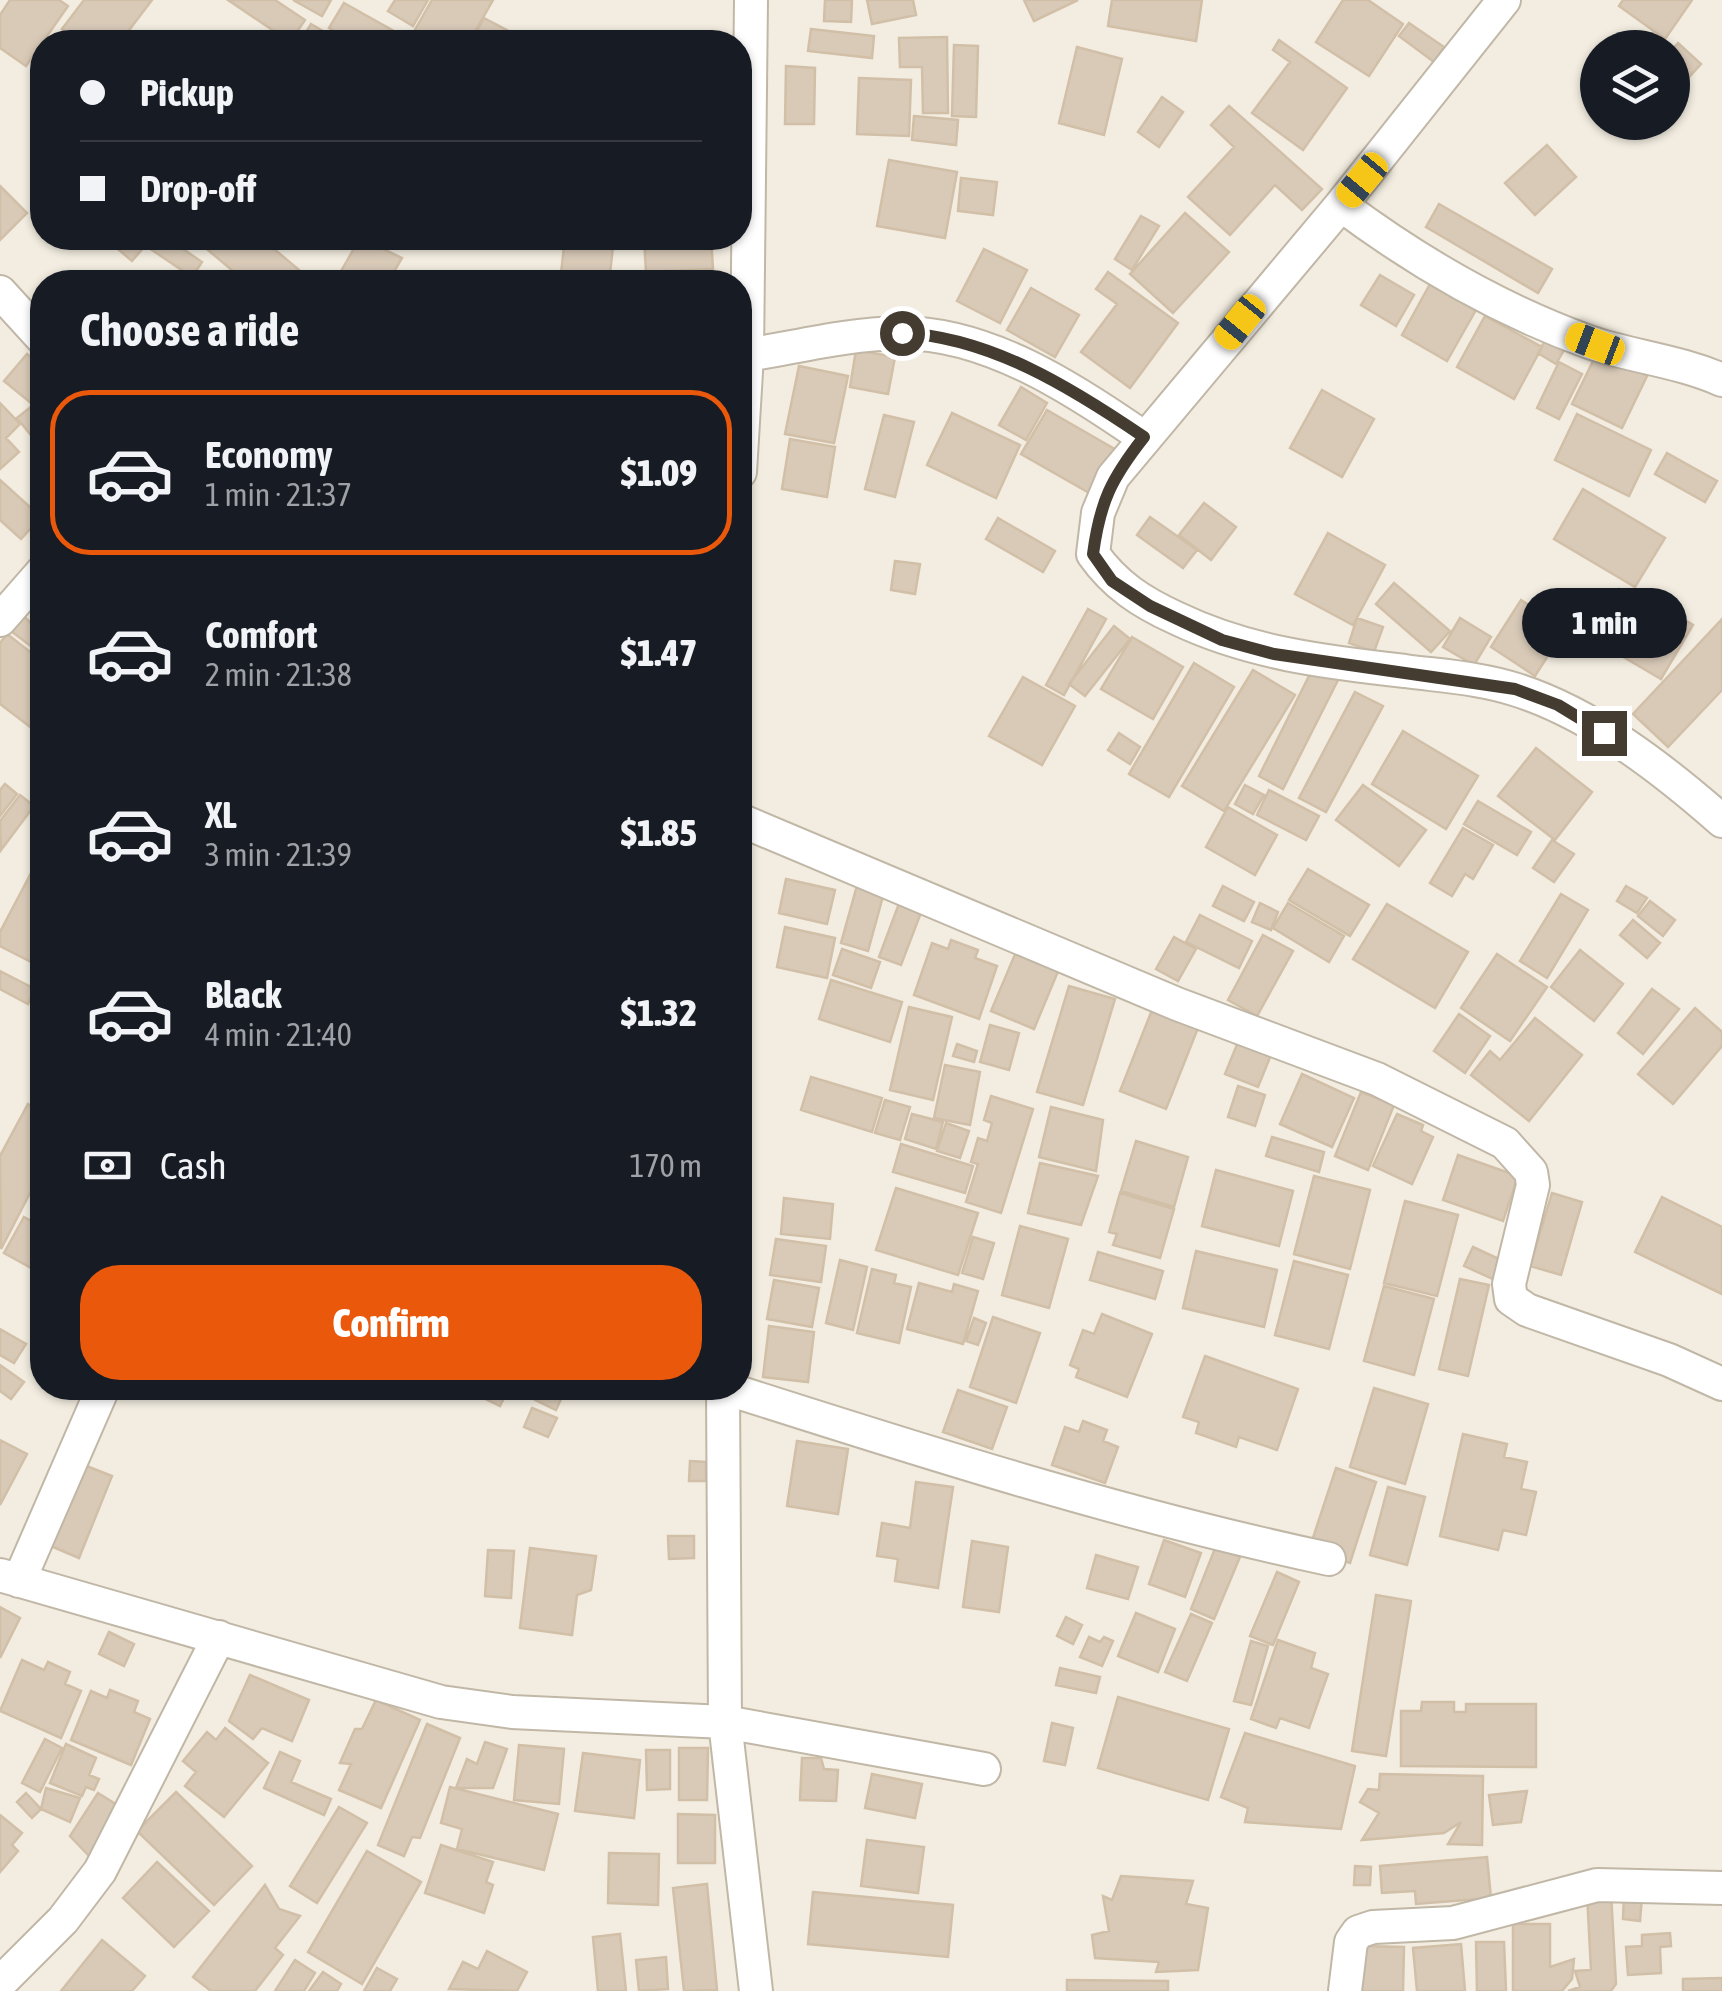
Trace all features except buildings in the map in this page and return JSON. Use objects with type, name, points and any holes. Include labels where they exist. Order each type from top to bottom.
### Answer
[{"type":"street","points":[[751,0],[751,30]]},
{"type":"street","points":[[1504,0],[1341,204],[1113,476],[1098,512],[1093,554],[1112,581],[1137,598],[1222,640],[1274,654],[1469,679],[1544,700],[1604,733],[1722,821]]},
{"type":"street","points":[[1341,204],[1414,255],[1524,317],[1595,344],[1692,367],[1722,380]]},
{"type":"street","points":[[0,292],[30,325]]},
{"type":"street","points":[[752,354],[860,336],[934,334],[968,342],[1023,365],[1144,437]]},
{"type":"street","points":[[0,620],[30,586]]},
{"type":"street","points":[[752,825],[1177,1004],[1377,1079],[1506,1143],[1531,1172],[1533,1185],[1508,1284],[1511,1299],[1528,1310],[1722,1384]]},
{"type":"street","points":[[752,1397],[1183,1528],[1329,1559]]},
{"type":"street","points":[[97,1400],[9,1578],[479,1709],[726,1722],[984,1768]]},
{"type":"street","points":[[724,1400],[726,1722],[756,1991]]},
{"type":"street","points":[[0,1983],[63,1920],[100,1872],[219,1637]]},
{"type":"street","points":[[1345,1991],[1352,1942],[1358,1932],[1373,1927],[1454,1922],[1597,1885],[1722,1888]]},
{"type":"route","points":[[902,333],[934,334],[968,342],[1023,365],[1144,437],[1113,476],[1098,512],[1093,554],[1112,581],[1150,606],[1222,640],[1274,654],[1469,679],[1515,689],[1558,705],[1604,733]]}]
